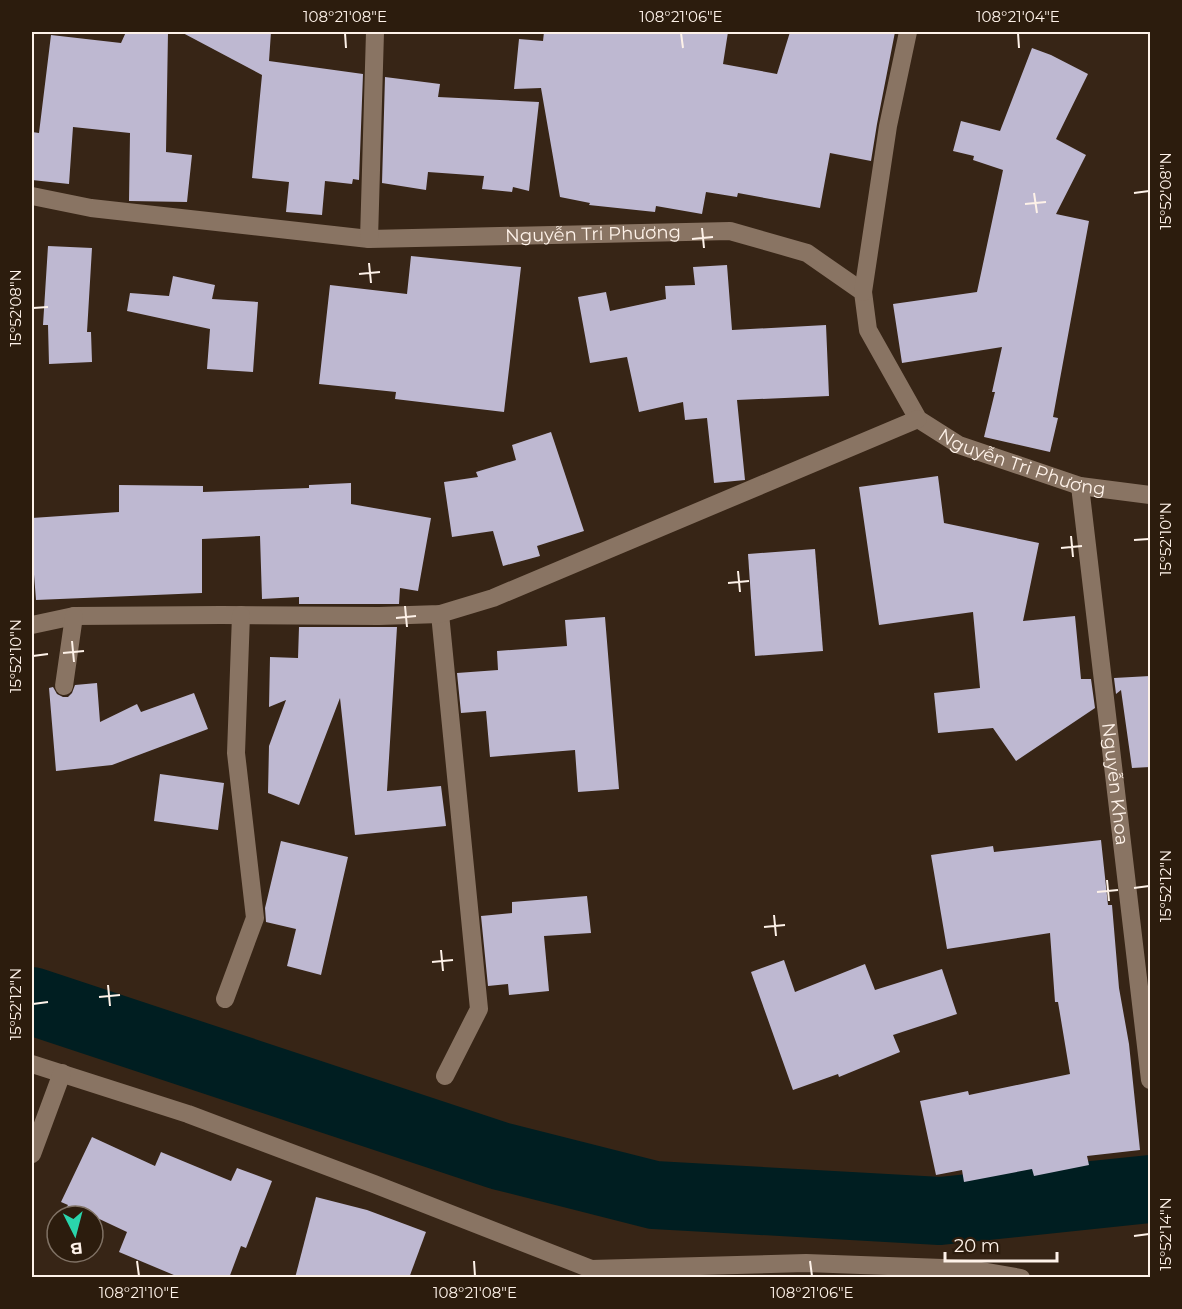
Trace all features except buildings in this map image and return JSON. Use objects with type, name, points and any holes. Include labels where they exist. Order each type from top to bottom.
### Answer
[{"type":"street","points":[[369,239],[375,32]]},
{"type":"street","points":[[862,292],[888,126],[908,32]]},
{"type":"street","name":"Nguyễn Tri Phương","points":[[32,196],[91,208],[369,239],[730,231],[807,253],[862,292],[868,330],[918,419],[959,445],[1080,486],[1150,495]]},
{"type":"street","points":[[32,625],[74,616],[440,614],[493,598],[918,419]]},
{"type":"street","name":"Nguyễn Khoa","points":[[1080,486],[1150,1080]]},
{"type":"street","points":[[440,614],[479,1009],[445,1076]]},
{"type":"street","points":[[225,999],[255,918],[236,753],[241,615]]},
{"type":"street","points":[[64,686],[74,616]]},
{"type":"street","points":[[32,1064],[188,1114],[591,1269],[806,1263],[970,1269],[1021,1278]]},
{"type":"street","points":[[32,1154],[62,1073]]},
{"type":"waterway","points":[[32,1001],[500,1156],[654,1195],[940,1211],[1150,1189]]}]
